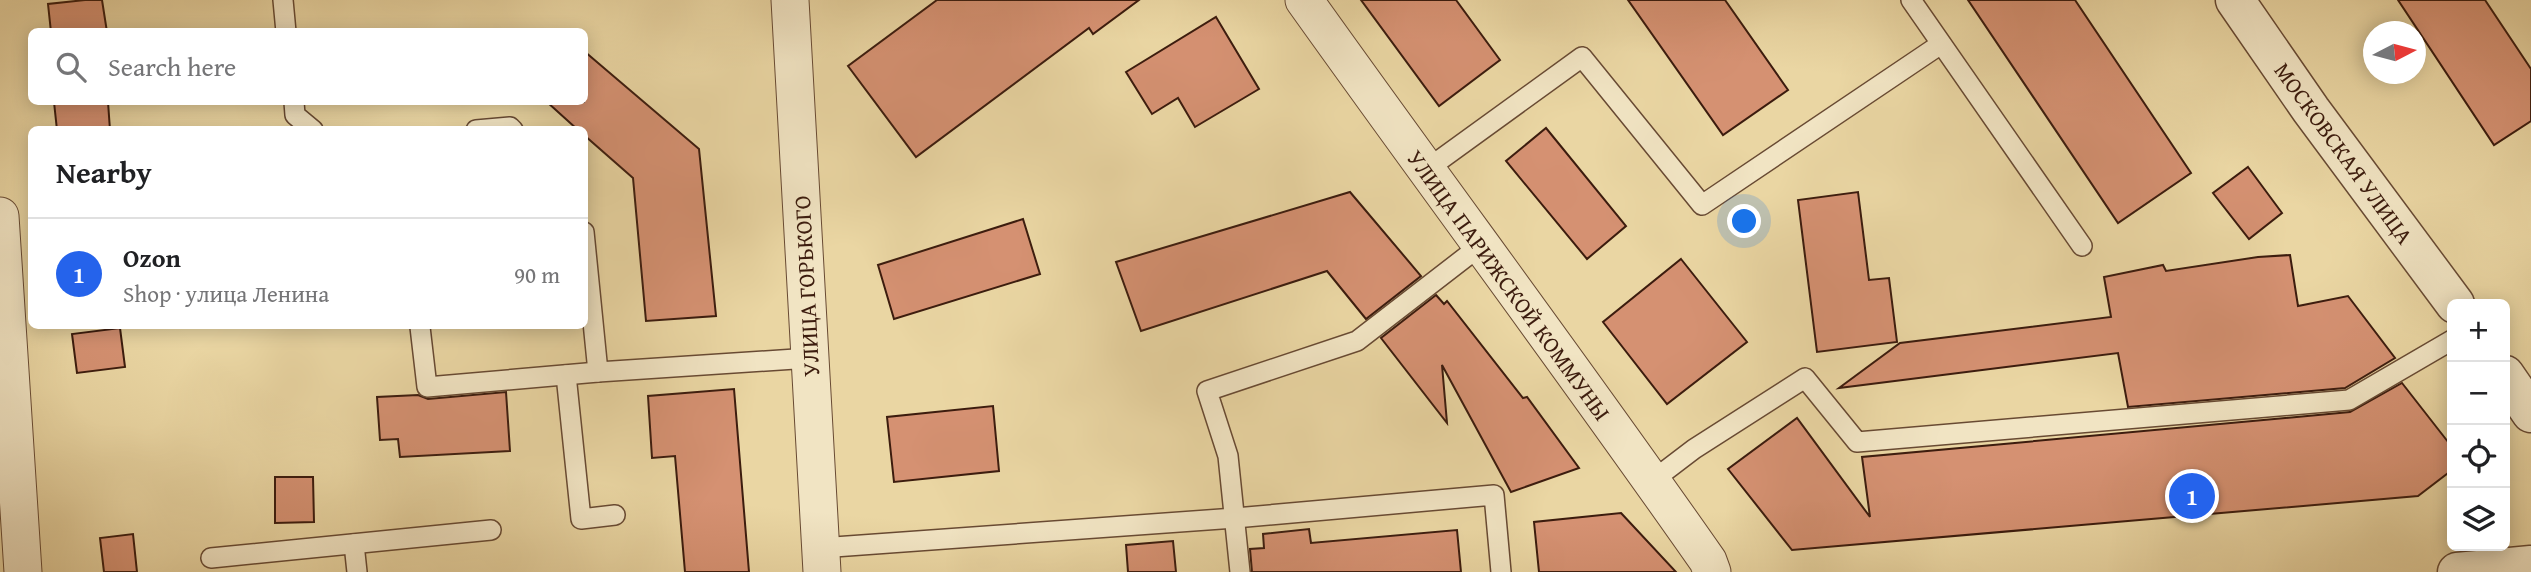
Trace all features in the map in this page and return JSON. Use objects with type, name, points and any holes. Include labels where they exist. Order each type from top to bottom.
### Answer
[{"type":"street","name":"УЛИЦА ГОРЬКОГО","points":[[790,0],[821,560]]},
{"type":"street","name":"УЛИЦА ПАРИЖСКОЙ КОММУНЫ","points":[[1304,0],[1652,481],[1708,561],[1712,572]]},
{"type":"street","name":"МОСКОВСКАЯ УЛИЦА","points":[[2235,0],[2311,110],[2451,299]]},
{"type":"street","points":[[0,216],[23,572]]},
{"type":"street","points":[[2510,382],[2531,413]]},
{"type":"street","points":[[2457,572],[2531,565]]},
{"type":"lane","points":[[283,0],[286,28]]},
{"type":"lane","points":[[1911,0],[2082,246]]},
{"type":"lane","points":[[1426,170],[1582,57],[1702,205],[1941,44]]},
{"type":"lane","points":[[294,105],[295,115],[308,126]]},
{"type":"lane","points":[[1240,572],[1228,456],[1207,391],[1357,341],[1480,246]]},
{"type":"lane","points":[[588,272],[598,372]]},
{"type":"lane","points":[[420,329],[427,387],[810,358]]},
{"type":"lane","points":[[1652,481],[1695,449],[1805,378],[1857,442],[2349,400],[2447,343]]},
{"type":"lane","points":[[566,375],[581,519],[615,515]]},
{"type":"lane","points":[[821,560],[1494,495],[1500,572]]},
{"type":"lane","points":[[211,558],[491,530]]},
{"type":"lane","points":[[354,544],[357,572]]},
{"type":"building","points":[[102,0],[106,28],[51,28],[48,4]]},
{"type":"building","points":[[937,0],[1139,0],[1093,34],[1089,28],[916,157],[848,66]]},
{"type":"building","points":[[1361,0],[1456,0],[1500,60],[1439,106]]},
{"type":"building","points":[[1628,0],[1725,0],[1788,90],[1723,135]]},
{"type":"building","points":[[1968,0],[2075,0],[2191,173],[2118,223]]},
{"type":"building","points":[[2398,0],[2485,0],[2531,69],[2531,121],[2494,145],[2426,42],[2426,21],[2412,21]]},
{"type":"building","points":[[1216,17],[1259,89],[1195,127],[1178,98],[1152,114],[1126,72]]},
{"type":"building","points":[[588,54],[699,149],[716,316],[646,321],[633,178],[588,139],[588,126],[574,126],[550,105],[588,105]]},
{"type":"building","points":[[54,105],[108,105],[110,126],[57,126]]},
{"type":"building","points":[[1546,128],[1626,226],[1587,259],[1506,161]]},
{"type":"building","points":[[2248,167],[2282,213],[2249,239],[2213,193]]},
{"type":"building","points":[[1350,192],[1421,276],[1366,319],[1327,271],[1141,331],[1116,262]]},
{"type":"building","points":[[1858,192],[1869,280],[1889,278],[1897,342],[1817,352],[1798,200]]},
{"type":"building","points":[[1023,219],[1040,274],[894,319],[878,265]]},
{"type":"building","points":[[2290,255],[2298,306],[2348,296],[2395,358],[2345,388],[2128,407],[2118,353],[1839,388],[1900,343],[2111,317],[2104,277],[2163,265],[2166,271],[2258,257]]},
{"type":"building","points":[[1681,259],[1747,342],[1667,404],[1603,322]]},
{"type":"building","points":[[1436,295],[1444,304],[1447,301],[1523,398],[1527,397],[1579,468],[1511,492],[1442,365],[1447,423],[1381,338]]},
{"type":"building","points":[[120,329],[125,367],[77,373],[72,334]]},
{"type":"building","points":[[2402,383],[2447,441],[2447,474],[2418,496],[1792,550],[1728,469],[1797,418],[1870,517],[1862,457],[2350,412]]},
{"type":"building","points":[[734,389],[749,572],[685,572],[675,456],[652,458],[648,396]]},
{"type":"building","points":[[506,392],[510,451],[400,457],[398,439],[380,440],[377,397],[418,395],[428,399]]},
{"type":"building","points":[[993,406],[999,471],[894,482],[887,417]]},
{"type":"building","points":[[275,477],[313,477],[314,522],[275,523]]},
{"type":"building","points":[[1621,513],[1676,572],[1539,572],[1534,522]]},
{"type":"building","points":[[1309,529],[1311,543],[1457,530],[1461,572],[1252,572],[1250,549],[1264,548],[1263,534]]},
{"type":"building","points":[[133,534],[137,572],[104,572],[100,538]]},
{"type":"building","points":[[1173,541],[1176,572],[1128,572],[1126,545]]},
{"type":"place","name":"Ozon","points":[[2192,496]]}]
